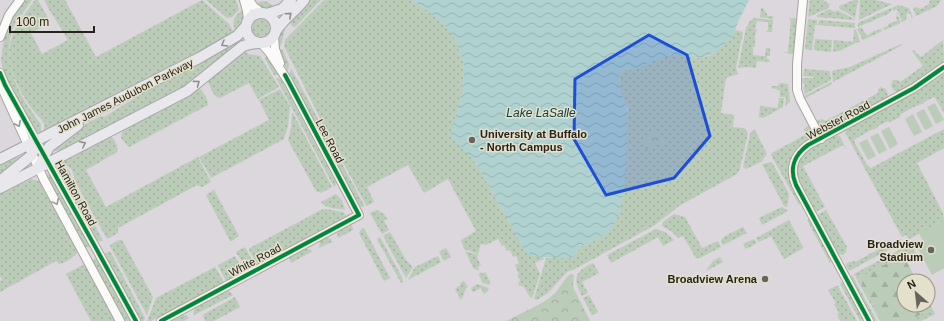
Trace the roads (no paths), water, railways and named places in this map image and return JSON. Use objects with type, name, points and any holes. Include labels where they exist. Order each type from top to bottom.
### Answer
[{"type":"main road","points":[[291,0],[282,9],[254,14],[247,23],[248,36],[254,42],[260,43],[269,41],[283,21],[304,0]]},
{"type":"main road","points":[[264,13],[274,21],[275,33]]},
{"type":"main road","name":"John James Audubon Parkway","points":[[0,159],[199,58],[237,36],[247,23]]},
{"type":"main road","name":"John James Audubon Parkway","points":[[0,188],[38,168],[46,158],[187,90],[205,78],[238,49],[250,44],[260,43]]},
{"type":"main road","points":[[46,158],[49,147],[99,110]]},
{"type":"main road","points":[[0,181],[32,155],[32,143]]},
{"type":"street","points":[[0,37],[9,15],[20,0]]},
{"type":"street","points":[[244,0],[247,11],[247,23]]},
{"type":"street","points":[[249,0],[254,7],[264,13]]},
{"type":"street","points":[[803,0],[797,69],[797,90],[821,139]]},
{"type":"street","name":"Lee Road","points":[[275,33],[275,49],[285,75],[359,215]]},
{"type":"street","name":"Lee Road","points":[[260,43],[269,52],[285,75]]},
{"type":"street","name":"Webster Road","points":[[869,321],[794,180],[792,170],[796,157],[804,148],[914,88],[944,67]]},
{"type":"street","name":"Hamilton Road","points":[[0,73],[32,143]]},
{"type":"street","name":"Hamilton Road","points":[[0,83],[8,103],[32,143],[46,158],[136,321]]},
{"type":"street","name":"Hamilton Road","points":[[32,155],[120,321]]},
{"type":"street","name":"White Road","points":[[161,321],[359,215]]},
{"type":"water","name":"Lake LaSalle","points":[[411,0],[749,0],[733,36],[719,50],[702,58],[673,55],[641,67],[625,70],[620,74],[620,85],[628,115],[626,173],[622,205],[613,226],[598,239],[581,246],[570,258],[565,258],[535,256],[525,251],[476,163],[450,136],[462,91],[464,72],[463,60],[453,36],[446,26],[428,11]]},
{"type":"place","name":"University at Buffalo - North Campus","points":[[472,140]]},
{"type":"place","name":"Broadview Stadium","points":[[931,250]]},
{"type":"place","name":"Broadview Arena","points":[[765,279]]}]
